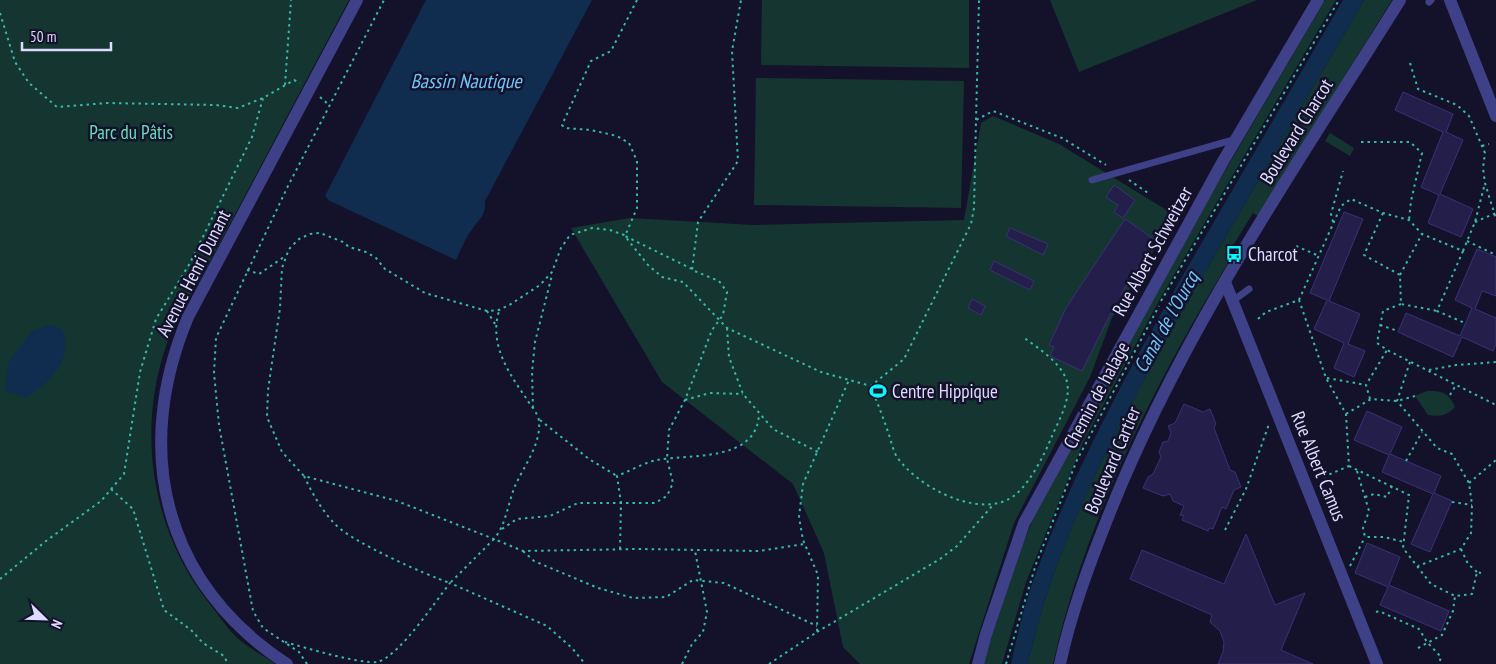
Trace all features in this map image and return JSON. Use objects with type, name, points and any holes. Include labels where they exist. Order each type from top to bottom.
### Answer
[{"type":"street","name":"Avenue Henri Dunant","points":[[287,664],[241,629],[216,601],[196,570],[176,529],[166,496],[160,441],[165,388],[175,348],[188,317],[357,0]]},
{"type":"street","name":"Rue Albert Schweitzer","points":[[978,664],[986,634],[1024,523],[1237,138],[1318,0]]},
{"type":"street","name":"Boulevard Charcot","points":[[1225,282],[1400,0]]},
{"type":"street","points":[[1450,0],[1496,116]]},
{"type":"street","name":"Rue Albert Camus","points":[[1225,282],[1234,300],[1238,324],[1249,352],[1264,386],[1277,408],[1377,664]]},
{"type":"street","name":"Boulevard Cartier","points":[[1060,664],[1071,617],[1084,578],[1123,478],[1168,382],[1225,282]]},
{"type":"lane","points":[[1092,180],[1237,138]]},
{"type":"lane","points":[[1234,300],[1249,289]]},
{"type":"path","points":[[285,86],[291,0]]},
{"type":"path","points":[[308,664],[300,652],[263,628],[253,611],[215,394],[216,338],[286,188],[384,0]]},
{"type":"path","points":[[625,236],[637,208],[637,161],[629,143],[617,136],[591,130],[565,128],[562,125],[591,62],[611,51],[637,0]]},
{"type":"path","points":[[692,270],[698,222],[738,161],[732,51],[741,0]]},
{"type":"path","points":[[871,386],[904,359],[971,224],[974,208],[979,0]]},
{"type":"path","name":"Chemin de halage","points":[[1006,664],[1036,564],[1077,460],[1161,302],[1339,0]]},
{"type":"path","points":[[0,13],[15,62],[28,83],[57,107],[107,103],[216,105],[238,108],[263,98],[294,80],[310,88]]},
{"type":"path","points":[[1410,62],[1418,89],[1463,109],[1469,116],[1485,153],[1483,168],[1485,183],[1496,219]]},
{"type":"path","points":[[0,578],[46,541],[101,501],[124,474],[140,372],[156,319],[190,262],[252,138],[263,98]]},
{"type":"path","points":[[976,120],[993,111],[1062,138],[1148,193]]},
{"type":"path","points":[[1361,142],[1410,142],[1422,153],[1411,201],[1409,220]]},
{"type":"path","points":[[1482,146],[1489,144]]},
{"type":"path","points":[[1333,223],[1331,214],[1343,171]]},
{"type":"path","points":[[1437,311],[1475,222],[1485,183]]},
{"type":"path","points":[[1349,466],[1346,414],[1326,378],[1300,300],[1341,206],[1351,199],[1383,213],[1409,220],[1422,234],[1463,251]]},
{"type":"path","points":[[1383,213],[1364,255],[1400,275]]},
{"type":"path","points":[[1475,222],[1495,214]]},
{"type":"path","points":[[500,529],[517,519],[550,516],[578,503],[656,503],[667,496],[673,483],[667,459],[669,430],[685,400],[712,330],[723,315],[727,292],[719,281],[610,230],[592,228],[580,230],[570,235],[561,248],[552,272],[535,342],[532,372],[533,409]]},
{"type":"path","points":[[552,272],[525,296],[499,310],[487,311],[425,293],[397,278],[385,269],[376,258],[366,252],[320,233],[310,234],[299,239],[288,249],[284,257],[280,308],[268,390],[267,417],[282,452],[304,476],[325,511],[344,532],[450,583],[546,626],[572,648],[585,664]]},
{"type":"path","points":[[1401,304],[1400,275],[1422,234]]},
{"type":"path","points":[[625,236],[648,265],[662,277],[683,282],[727,328],[821,372],[871,386]]},
{"type":"path","points":[[1467,241],[1496,255]]},
{"type":"path","points":[[1296,246],[1319,256]]},
{"type":"path","points":[[247,270],[260,274],[284,257]]},
{"type":"path","points":[[1258,319],[1266,312],[1300,300]]},
{"type":"path","points":[[1465,324],[1437,311],[1401,304],[1383,311],[1377,343],[1410,362],[1496,405]]},
{"type":"path","points":[[495,324],[499,310]]},
{"type":"path","points":[[487,311],[495,324],[500,352],[507,370],[539,420],[589,459],[617,476]]},
{"type":"path","points":[[1380,325],[1398,331]]},
{"type":"path","points":[[727,328],[729,357],[743,394],[773,429],[818,452]]},
{"type":"path","points":[[871,386],[897,457],[919,480],[948,496],[970,504],[993,505],[1008,500],[1031,478],[1066,402],[1067,384],[1064,373],[1039,348],[1023,337]]},
{"type":"path","points":[[1370,400],[1366,385],[1387,350]]},
{"type":"path","points":[[1397,401],[1410,362]]},
{"type":"path","points":[[1427,370],[1456,365],[1496,362]]},
{"type":"path","points":[[1326,378],[1366,385]]},
{"type":"path","points":[[817,632],[818,575],[804,544],[799,517],[801,501],[804,484],[849,380]]},
{"type":"path","points":[[1450,395],[1456,385]]},
{"type":"path","points":[[685,400],[710,393],[743,394]]},
{"type":"path","points":[[1346,414],[1370,400],[1397,401],[1415,396]]},
{"type":"path","points":[[1397,401],[1437,448],[1452,454],[1469,482],[1472,505],[1471,533],[1460,548],[1418,566]]},
{"type":"path","points":[[1225,530],[1246,489],[1264,434],[1277,408]]},
{"type":"path","points":[[617,476],[655,461],[716,454],[743,445],[759,426],[759,414]]},
{"type":"path","points":[[283,641],[356,663],[378,663],[397,651],[450,583],[494,539],[500,529],[515,486],[538,438],[539,420]]},
{"type":"path","points":[[1406,461],[1422,432]]},
{"type":"path","points":[[1469,482],[1496,460]]},
{"type":"path","points":[[1349,466],[1409,495],[1403,548],[1431,584],[1454,596],[1472,594],[1477,572]]},
{"type":"path","points":[[1322,478],[1349,466]]},
{"type":"path","points":[[1348,569],[1366,537],[1363,528],[1369,511],[1356,470]]},
{"type":"path","points":[[304,476],[397,501],[522,551],[534,561],[590,585],[633,598],[666,597],[693,580],[724,582],[817,626]]},
{"type":"path","points":[[617,476],[621,503],[620,549]]},
{"type":"path","points":[[1365,497],[1374,494],[1387,497],[1392,486]]},
{"type":"path","points":[[112,489],[133,509],[164,610],[191,630],[203,643],[224,656],[228,664]]},
{"type":"path","points":[[1452,502],[1472,505]]},
{"type":"path","points":[[769,664],[817,632],[940,559],[957,546],[993,505]]},
{"type":"path","points":[[1366,537],[1384,537],[1404,542]]},
{"type":"path","points":[[522,551],[620,549],[759,551],[804,544]]},
{"type":"path","points":[[1460,548],[1468,564],[1481,573]]},
{"type":"path","points":[[682,664],[692,644],[704,632],[707,612],[695,551]]},
{"type":"path","points":[[1418,648],[1442,635],[1453,611],[1454,596]]},
{"type":"path","points":[[1376,612],[1379,611],[1419,629],[1427,642],[1441,657],[1439,664]]},
{"type":"green space","name":"Parc du Pâtis","points":[[0,0],[349,0],[199,282],[181,311],[166,347],[156,384],[152,423],[153,462],[159,500],[170,536],[187,571],[232,633],[275,664],[0,664]]},
{"type":"green space","points":[[762,0],[969,0],[969,68],[761,65]]},
{"type":"green space","points":[[1050,0],[1257,0],[1079,72]]},
{"type":"green space","points":[[1325,0],[1336,0],[1161,297],[1083,443],[1026,582],[1002,664],[983,664],[999,602],[1035,514],[1160,282]]},
{"type":"green space","points":[[1364,0],[1392,0],[1258,216],[1253,213],[1226,257],[1230,260],[1175,355],[1149,405],[1125,455],[1083,559],[1066,611],[1053,664],[1027,664],[1058,562],[1115,434],[1164,342]]},
{"type":"green space","points":[[756,78],[964,81],[961,208],[754,205]]},
{"type":"green space","name":"Centre Hippique","points":[[993,116],[1059,144],[1168,211],[1165,232],[1112,318],[1090,377],[1014,523],[969,664],[860,664],[843,647],[824,553],[793,484],[662,382],[571,228],[630,218],[753,225],[964,220],[981,123]]},
{"type":"green space","points":[[1330,133],[1354,148],[1350,156],[1325,141]]},
{"type":"green space","points":[[1427,391],[1444,393],[1450,398],[1455,407],[1443,415],[1428,415],[1415,396]]},
{"type":"water","name":"Bassin Nautique","points":[[426,0],[592,0],[485,201],[485,210],[482,216],[468,235],[456,260],[330,201],[325,196]]},
{"type":"water","name":"Canal de l'Ourcq","points":[[1343,0],[1364,0],[1164,342],[1115,434],[1085,497],[1058,562],[1027,664],[1011,664],[1032,584],[1049,539],[1068,494],[1110,407],[1180,281]]},
{"type":"water","points":[[49,325],[62,329],[65,340],[63,360],[58,369],[52,377],[27,397],[5,391],[8,363],[32,331]]},
{"type":"building","points":[[1403,92],[1453,114],[1446,132],[1463,140],[1440,194],[1473,209],[1461,237],[1428,223],[1439,195],[1421,187],[1443,132],[1395,110]]},
{"type":"building","points":[[1114,185],[1135,200],[1123,218],[1114,212],[1118,205],[1106,197]]},
{"type":"building","points":[[1344,212],[1363,219],[1329,301],[1360,314],[1348,344],[1365,351],[1354,377],[1334,368],[1344,343],[1314,329],[1327,300],[1310,293]]},
{"type":"building","points":[[1125,219],[1155,240],[1121,294],[1125,296],[1114,314],[1111,313],[1082,371],[1050,356],[1054,347],[1049,345],[1066,308]]},
{"type":"building","points":[[1010,228],[1048,244],[1043,255],[1006,236]]},
{"type":"building","points":[[1477,249],[1496,257],[1496,296],[1482,291],[1475,309],[1496,318],[1496,344],[1493,351],[1462,337],[1453,357],[1398,332],[1406,313],[1460,336],[1472,308],[1455,300]]},
{"type":"building","points":[[994,261],[1034,281],[1030,290],[990,270]]},
{"type":"building","points":[[972,299],[985,306],[981,315],[968,308]]},
{"type":"building","points":[[1184,404],[1203,412],[1210,409],[1216,424],[1214,428],[1230,470],[1235,472],[1241,487],[1234,490],[1226,509],[1222,507],[1213,529],[1209,528],[1208,531],[1182,520],[1184,516],[1180,515],[1184,506],[1173,501],[1170,494],[1163,496],[1143,488],[1148,477],[1153,474],[1161,457],[1159,452],[1163,442],[1168,441],[1171,433],[1168,426],[1175,423]]},
{"type":"building","points":[[1367,411],[1402,427],[1390,454],[1441,476],[1434,493],[1452,501],[1430,552],[1411,544],[1433,494],[1382,472],[1389,455],[1354,440]]},
{"type":"building","points":[[1246,534],[1275,605],[1305,593],[1281,650],[1313,664],[1218,664],[1223,652],[1224,642],[1220,631],[1210,622],[1212,615],[1130,579],[1142,550],[1224,584]]},
{"type":"building","points":[[1367,543],[1400,557],[1389,585],[1449,611],[1441,631],[1380,605],[1388,587],[1355,573]]},
{"type":"place","name":"Charcot","points":[[1234,254]]},
{"type":"place","name":"Centre Hippique","points":[[878,391]]}]
